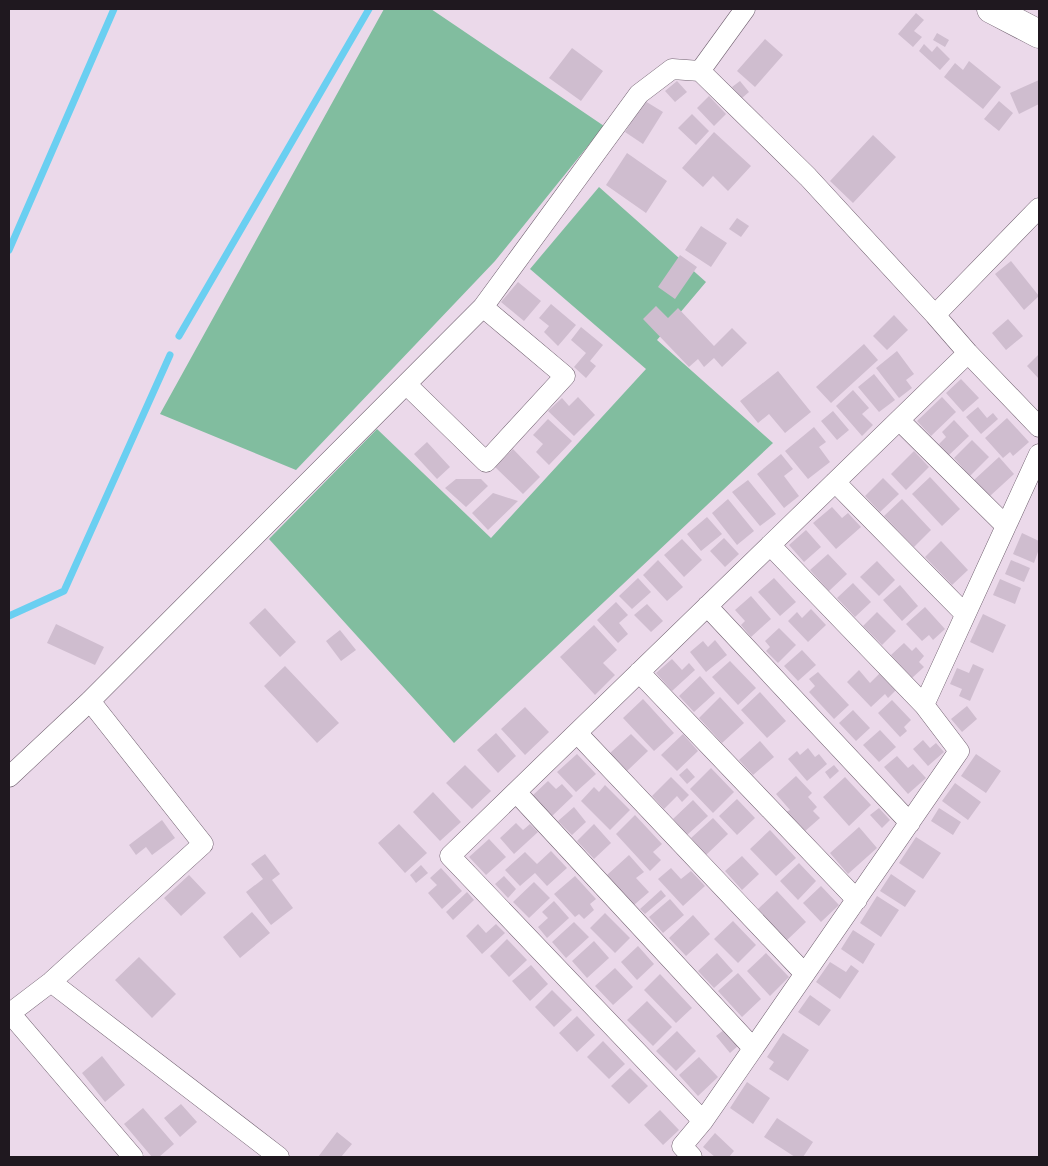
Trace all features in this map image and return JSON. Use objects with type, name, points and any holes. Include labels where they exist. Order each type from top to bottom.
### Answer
[{"type":"main road","points":[[990,9],[1039,34]]},
{"type":"street","points":[[700,71],[745,9]]},
{"type":"street","points":[[9,777],[90,701],[483,307],[639,94],[672,69],[700,71],[808,176],[968,353],[1039,427]]},
{"type":"street","points":[[935,315],[1039,208]]},
{"type":"street","points":[[407,385],[486,462],[565,376],[483,307]]},
{"type":"street","points":[[703,1121],[450,856],[968,353]]},
{"type":"street","points":[[899,420],[1006,526]]},
{"type":"street","points":[[924,705],[1039,454]]},
{"type":"street","points":[[835,482],[966,614]]},
{"type":"street","points":[[692,1157],[682,1146],[703,1121],[959,751],[924,705],[770,546]]},
{"type":"street","points":[[707,606],[910,823]]},
{"type":"street","points":[[640,672],[857,900]]},
{"type":"street","points":[[90,701],[203,844],[50,982],[9,1013],[133,1157]]},
{"type":"street","points":[[577,733],[805,974]]},
{"type":"street","points":[[516,792],[753,1048]]},
{"type":"street","points":[[50,982],[279,1157]]},
{"type":"green space","points":[[384,9],[431,9],[604,126],[495,261],[296,470],[160,414]]},
{"type":"green space","points":[[599,187],[706,282],[657,340],[773,443],[454,743],[269,539],[377,429],[491,538],[646,369],[530,269]]},
{"type":"building","points":[[916,13],[924,20],[914,31],[922,37],[913,47],[898,34]]},
{"type":"building","points":[[937,33],[949,40],[945,47],[933,40]]},
{"type":"building","points":[[765,39],[783,55],[755,87],[737,71]]},
{"type":"building","points":[[924,44],[932,52],[937,46],[950,59],[940,70],[919,51]]},
{"type":"building","points":[[572,48],[603,71],[581,101],[549,78]]},
{"type":"building","points":[[969,61],[1001,87],[983,109],[944,77],[955,63],[963,70]]},
{"type":"building","points":[[1039,80],[1039,104],[1019,114],[1010,93]]},
{"type":"building","points":[[677,81],[687,92],[675,102],[665,91]]},
{"type":"building","points":[[740,81],[749,92],[742,98],[732,87]]},
{"type":"building","points":[[709,96],[726,114],[714,126],[697,108]]},
{"type":"building","points":[[645,101],[663,112],[643,144],[625,132]]},
{"type":"building","points":[[999,101],[1013,113],[999,131],[984,119]]},
{"type":"building","points":[[692,114],[709,131],[696,145],[678,128]]},
{"type":"building","points":[[714,132],[751,166],[728,191],[713,176],[703,187],[682,168]]},
{"type":"building","points":[[873,135],[896,157],[853,203],[830,181]]},
{"type":"building","points":[[627,153],[667,181],[646,213],[606,185]]},
{"type":"building","points":[[737,218],[749,226],[741,237],[729,229]]},
{"type":"building","points":[[701,226],[727,243],[711,267],[685,250]]},
{"type":"building","points":[[680,255],[697,267],[675,299],[658,287]]},
{"type":"building","points":[[1011,261],[1039,296],[1024,310],[995,274]]},
{"type":"building","points":[[518,282],[541,301],[524,321],[501,302]]},
{"type":"building","points":[[551,304],[576,325],[558,346],[544,332],[549,326],[539,318]]},
{"type":"building","points":[[656,306],[668,318],[678,308],[714,346],[732,328],[747,343],[722,367],[714,358],[704,367],[698,359],[689,367],[643,319]]},
{"type":"building","points":[[894,315],[908,330],[887,350],[873,336]]},
{"type":"building","points":[[1008,319],[1023,336],[1006,350],[992,333]]},
{"type":"building","points":[[581,327],[603,345],[590,361],[596,366],[586,378],[574,367],[586,353],[571,340]]},
{"type":"building","points":[[864,344],[878,360],[831,403],[816,387]]},
{"type":"building","points":[[897,351],[914,374],[906,380],[912,388],[899,398],[876,368]]},
{"type":"building","points":[[1039,354],[1039,379],[1027,366]]},
{"type":"building","points":[[778,371],[811,412],[785,433],[769,414],[758,423],[740,401]]},
{"type":"building","points":[[874,374],[895,400],[879,412],[858,387]]},
{"type":"building","points":[[961,379],[979,398],[963,412],[946,393]]},
{"type":"building","points":[[853,390],[869,408],[862,414],[873,425],[862,436],[836,406]]},
{"type":"building","points":[[578,397],[595,415],[574,436],[548,411],[562,398],[569,406]]},
{"type":"building","points":[[942,397],[956,412],[931,436],[917,421]]},
{"type":"building","points":[[978,407],[987,418],[993,413],[998,419],[981,434],[966,417]]},
{"type":"building","points":[[833,411],[849,430],[837,440],[821,421]]},
{"type":"building","points":[[1007,418],[1029,442],[1013,456],[1010,452],[1003,458],[985,438]]},
{"type":"building","points":[[548,419],[572,441],[549,465],[536,452],[543,444],[533,435]]},
{"type":"building","points":[[954,420],[969,436],[949,455],[939,444],[946,437],[942,432]]},
{"type":"building","points":[[814,427],[826,442],[819,447],[830,462],[808,479],[785,451]]},
{"type":"building","points":[[972,440],[989,457],[970,476],[954,458]]},
{"type":"building","points":[[427,442],[450,467],[437,479],[414,454]]},
{"type":"building","points":[[513,449],[540,477],[523,494],[495,467]]},
{"type":"building","points":[[914,451],[929,467],[906,490],[891,474]]},
{"type":"building","points":[[781,454],[793,469],[784,476],[799,496],[784,508],[757,474]]},
{"type":"building","points":[[999,457],[1014,474],[990,496],[974,480]]},
{"type":"building","points":[[930,477],[960,509],[942,526],[912,494]]},
{"type":"building","points":[[883,478],[899,494],[880,512],[865,496]]},
{"type":"building","points":[[456,479],[481,479],[488,486],[466,507],[445,488]]},
{"type":"building","points":[[748,480],[776,514],[760,526],[732,492]]},
{"type":"building","points":[[493,493],[518,501],[488,530],[472,513]]},
{"type":"building","points":[[728,499],[754,531],[737,545],[712,513]]},
{"type":"building","points":[[902,499],[931,530],[914,547],[884,516]]},
{"type":"building","points":[[832,507],[842,518],[848,513],[861,527],[836,549],[813,523]]},
{"type":"building","points":[[707,517],[722,534],[701,551],[687,534]]},
{"type":"building","points":[[806,530],[821,547],[804,562],[789,545]]},
{"type":"building","points":[[1022,533],[1039,541],[1039,549],[1034,563],[1013,554]]},
{"type":"building","points":[[724,538],[739,554],[725,567],[710,551]]},
{"type":"building","points":[[682,539],[702,560],[684,577],[664,555]]},
{"type":"building","points":[[941,541],[968,570],[952,585],[925,557]]},
{"type":"building","points":[[828,554],[847,574],[829,591],[810,570]]},
{"type":"building","points":[[658,560],[683,587],[667,601],[643,575]]},
{"type":"building","points":[[1011,560],[1030,568],[1024,582],[1005,574]]},
{"type":"building","points":[[877,561],[895,580],[879,596],[860,577]]},
{"type":"building","points":[[638,578],[651,592],[632,609],[619,596]]},
{"type":"building","points":[[774,578],[796,602],[780,616],[758,592]]},
{"type":"building","points":[[1000,579],[1021,588],[1015,604],[993,595]]},
{"type":"building","points":[[853,583],[871,602],[855,617],[837,598]]},
{"type":"building","points":[[900,585],[918,606],[902,621],[883,600]]},
{"type":"building","points":[[751,596],[771,619],[751,637],[741,625],[745,621],[735,610]]},
{"type":"building","points":[[616,602],[628,615],[619,623],[628,634],[618,643],[597,620]]},
{"type":"building","points":[[647,604],[663,621],[651,632],[634,615]]},
{"type":"building","points":[[925,607],[945,629],[933,640],[929,635],[922,641],[906,624]]},
{"type":"building","points":[[265,608],[296,642],[280,657],[249,623]]},
{"type":"building","points":[[811,609],[826,625],[808,642],[788,621],[797,612],[802,618]]},
{"type":"building","points":[[877,612],[896,631],[882,645],[863,626]]},
{"type":"building","points":[[983,614],[1006,625],[993,653],[970,642]]},
{"type":"building","points":[[56,624],[104,647],[95,665],[47,643]]},
{"type":"building","points":[[594,625],[617,650],[603,663],[615,675],[595,695],[560,657]]},
{"type":"building","points":[[779,628],[796,645],[778,663],[766,651],[770,647],[765,641]]},
{"type":"building","points":[[340,630],[356,650],[341,661],[326,641]]},
{"type":"building","points":[[715,640],[727,655],[706,672],[690,652],[703,641],[708,647]]},
{"type":"building","points":[[904,643],[912,651],[916,647],[924,656],[919,662],[924,667],[912,678],[891,655]]},
{"type":"building","points":[[802,650],[816,665],[798,681],[784,666]]},
{"type":"building","points":[[672,659],[682,670],[689,663],[695,670],[672,691],[656,673]]},
{"type":"building","points":[[730,661],[756,688],[738,705],[712,677]]},
{"type":"building","points":[[973,664],[984,669],[970,701],[959,696],[962,689],[950,684],[957,668],[969,673]]},
{"type":"building","points":[[285,666],[339,723],[317,743],[264,686]]},
{"type":"building","points":[[859,670],[870,683],[881,672],[897,689],[888,698],[885,694],[871,707],[847,682]]},
{"type":"building","points":[[818,672],[849,705],[834,719],[809,692],[815,686],[809,679]]},
{"type":"building","points":[[700,676],[715,693],[694,712],[679,696]]},
{"type":"building","points":[[760,692],[786,721],[767,738],[741,710]]},
{"type":"building","points":[[720,697],[744,723],[722,743],[699,718]]},
{"type":"building","points":[[643,699],[674,733],[654,751],[623,718]]},
{"type":"building","points":[[892,700],[911,720],[904,727],[907,731],[900,737],[878,713]]},
{"type":"building","points":[[967,706],[977,719],[962,732],[951,719]]},
{"type":"building","points":[[525,707],[549,732],[525,755],[501,729]]},
{"type":"building","points":[[853,710],[870,728],[856,741],[839,723]]},
{"type":"building","points":[[880,730],[896,747],[879,762],[863,745]]},
{"type":"building","points":[[496,733],[516,756],[498,773],[477,750]]},
{"type":"building","points":[[631,734],[648,751],[627,771],[610,753]]},
{"type":"building","points":[[683,734],[698,751],[677,771],[661,755]]},
{"type":"building","points":[[923,740],[930,748],[936,743],[944,752],[928,766],[913,749]]},
{"type":"building","points":[[760,741],[774,757],[753,775],[739,760]]},
{"type":"building","points":[[808,748],[815,757],[819,754],[827,764],[807,781],[788,759],[797,751],[800,755]]},
{"type":"building","points":[[577,754],[596,774],[576,792],[557,772]]},
{"type":"building","points":[[976,754],[1001,771],[986,793],[961,776]]},
{"type":"building","points":[[897,756],[908,768],[913,764],[926,778],[908,794],[884,767]]},
{"type":"building","points":[[465,765],[491,791],[472,809],[446,783]]},
{"type":"building","points":[[834,765],[839,771],[830,779],[825,772]]},
{"type":"building","points":[[687,768],[695,777],[687,784],[679,775]]},
{"type":"building","points":[[711,768],[734,792],[713,813],[690,789]]},
{"type":"building","points":[[796,776],[812,793],[808,797],[817,807],[813,811],[820,818],[804,832],[786,812],[790,810],[776,794]]},
{"type":"building","points":[[671,777],[689,795],[682,802],[677,796],[664,809],[652,796]]},
{"type":"building","points":[[845,777],[871,805],[849,826],[823,797]]},
{"type":"building","points":[[548,781],[556,789],[562,784],[573,796],[551,817],[532,796]]},
{"type":"building","points":[[955,783],[981,802],[968,820],[942,801]]},
{"type":"building","points":[[605,785],[630,810],[610,830],[581,801],[594,787],[599,792]]},
{"type":"building","points":[[433,792],[461,822],[440,841],[413,812]]},
{"type":"building","points":[[737,799],[755,818],[737,835],[719,816]]},
{"type":"building","points":[[693,800],[708,816],[687,835],[673,819]]},
{"type":"building","points":[[574,807],[586,822],[572,835],[558,821]]},
{"type":"building","points":[[879,808],[890,820],[882,828],[870,815]]},
{"type":"building","points":[[939,808],[961,822],[953,835],[931,821]]},
{"type":"building","points":[[635,815],[662,844],[653,852],[661,860],[650,871],[616,834]]},
{"type":"building","points":[[713,818],[728,834],[706,855],[691,838]]},
{"type":"building","points":[[162,820],[175,838],[152,855],[146,847],[136,855],[129,845]]},
{"type":"building","points":[[516,823],[523,830],[530,824],[538,832],[514,854],[500,838]]},
{"type":"building","points":[[399,824],[427,853],[405,873],[378,843]]},
{"type":"building","points":[[594,824],[611,843],[594,859],[577,841]]},
{"type":"building","points":[[859,827],[877,848],[848,874],[830,853]]},
{"type":"building","points":[[770,830],[796,858],[776,876],[750,849]]},
{"type":"building","points":[[916,837],[941,853],[923,879],[899,863]]},
{"type":"building","points":[[489,839],[506,857],[486,875],[469,857]]},
{"type":"building","points":[[551,851],[567,868],[547,886],[535,873],[520,886],[505,870],[525,852],[537,864]]},
{"type":"building","points":[[265,854],[280,874],[272,880],[293,908],[271,925],[246,892],[263,879],[251,864]]},
{"type":"building","points":[[629,855],[644,872],[636,878],[649,892],[634,905],[607,875]]},
{"type":"building","points":[[742,856],[759,874],[742,890],[725,871]]},
{"type":"building","points":[[799,863],[816,881],[798,900],[780,881]]},
{"type":"building","points":[[421,865],[428,873],[416,883],[410,875]]},
{"type":"building","points":[[441,868],[462,891],[442,909],[428,893],[437,885],[430,878]]},
{"type":"building","points":[[671,868],[681,879],[691,871],[705,886],[683,906],[658,879]]},
{"type":"building","points":[[891,874],[916,891],[905,907],[880,891]]},
{"type":"building","points":[[189,875],[206,893],[181,916],[164,898]]},
{"type":"building","points":[[504,876],[516,889],[508,898],[495,884]]},
{"type":"building","points":[[575,876],[596,899],[590,904],[594,910],[584,919],[579,914],[575,917],[554,894]]},
{"type":"building","points":[[534,882],[550,898],[529,918],[513,902]]},
{"type":"building","points":[[821,886],[839,905],[821,922],[803,903]]},
{"type":"building","points":[[661,890],[666,896],[645,914],[640,909]]},
{"type":"building","points":[[777,891],[806,922],[786,941],[757,910]]},
{"type":"building","points":[[467,892],[474,900],[453,920],[446,912]]},
{"type":"building","points":[[877,896],[899,910],[881,937],[860,923]]},
{"type":"building","points":[[670,899],[684,915],[663,933],[649,917]]},
{"type":"building","points":[[554,901],[569,918],[547,938],[538,927],[548,918],[542,912]]},
{"type":"building","points":[[252,912],[270,933],[240,958],[223,937]]},
{"type":"building","points":[[605,913],[630,938],[615,953],[590,928]]},
{"type":"building","points":[[693,915],[710,934],[686,956],[669,938]]},
{"type":"building","points":[[733,921],[756,945],[738,963],[714,939]]},
{"type":"building","points":[[574,922],[589,937],[566,958],[552,942]]},
{"type":"building","points":[[478,924],[486,933],[496,924],[505,933],[482,954],[466,936]]},
{"type":"building","points":[[853,930],[875,944],[863,964],[841,949]]},
{"type":"building","points":[[507,939],[527,960],[509,977],[490,956]]},
{"type":"building","points":[[594,941],[609,958],[587,978],[572,961]]},
{"type":"building","points":[[638,946],[654,964],[637,980],[621,962]]},
{"type":"building","points":[[717,953],[733,971],[714,988],[698,971]]},
{"type":"building","points":[[766,953],[789,977],[770,996],[747,971]]},
{"type":"building","points":[[139,957],[176,994],[152,1018],[115,980]]},
{"type":"building","points":[[830,962],[846,972],[851,965],[859,971],[840,999],[816,982]]},
{"type":"building","points":[[531,965],[548,984],[530,1001],[512,981]]},
{"type":"building","points":[[615,968],[633,987],[613,1005],[595,986]]},
{"type":"building","points":[[738,973],[761,999],[742,1017],[718,991]]},
{"type":"building","points":[[660,974],[692,1008],[676,1023],[644,990]]},
{"type":"building","points":[[552,990],[572,1010],[554,1027],[535,1007]]},
{"type":"building","points":[[810,995],[831,1010],[819,1026],[798,1012]]},
{"type":"building","points":[[647,1001],[672,1027],[653,1046],[627,1020]]},
{"type":"building","points":[[577,1016],[595,1035],[577,1052],[559,1033]]},
{"type":"building","points":[[725,1029],[739,1045],[730,1053],[716,1036]]},
{"type":"building","points":[[677,1031],[696,1051],[676,1071],[656,1051]]},
{"type":"building","points":[[783,1033],[809,1050],[788,1081],[769,1069],[774,1062],[767,1057]]},
{"type":"building","points":[[603,1041],[625,1064],[609,1079],[587,1057]]},
{"type":"building","points":[[102,1056],[125,1085],[105,1102],[82,1073]]},
{"type":"building","points":[[699,1057],[718,1077],[698,1096],[679,1075]]},
{"type":"building","points":[[630,1068],[648,1086],[629,1104],[611,1086]]},
{"type":"building","points":[[747,1082],[770,1098],[753,1124],[730,1108]]},
{"type":"building","points":[[181,1104],[197,1122],[180,1137],[164,1118]]},
{"type":"building","points":[[143,1108],[174,1144],[159,1157],[152,1157],[124,1124]]},
{"type":"building","points":[[660,1110],[679,1130],[663,1145],[644,1125]]},
{"type":"building","points":[[777,1118],[813,1142],[803,1157],[795,1157],[764,1137]]},
{"type":"building","points":[[337,1132],[352,1144],[341,1157],[318,1157]]},
{"type":"building","points":[[715,1133],[734,1151],[729,1157],[715,1157],[703,1147]]},
{"type":"waterway","points":[[9,250],[114,9]]},
{"type":"waterway","points":[[179,336],[369,9]]},
{"type":"waterway","points":[[9,616],[64,591],[170,355]]}]
